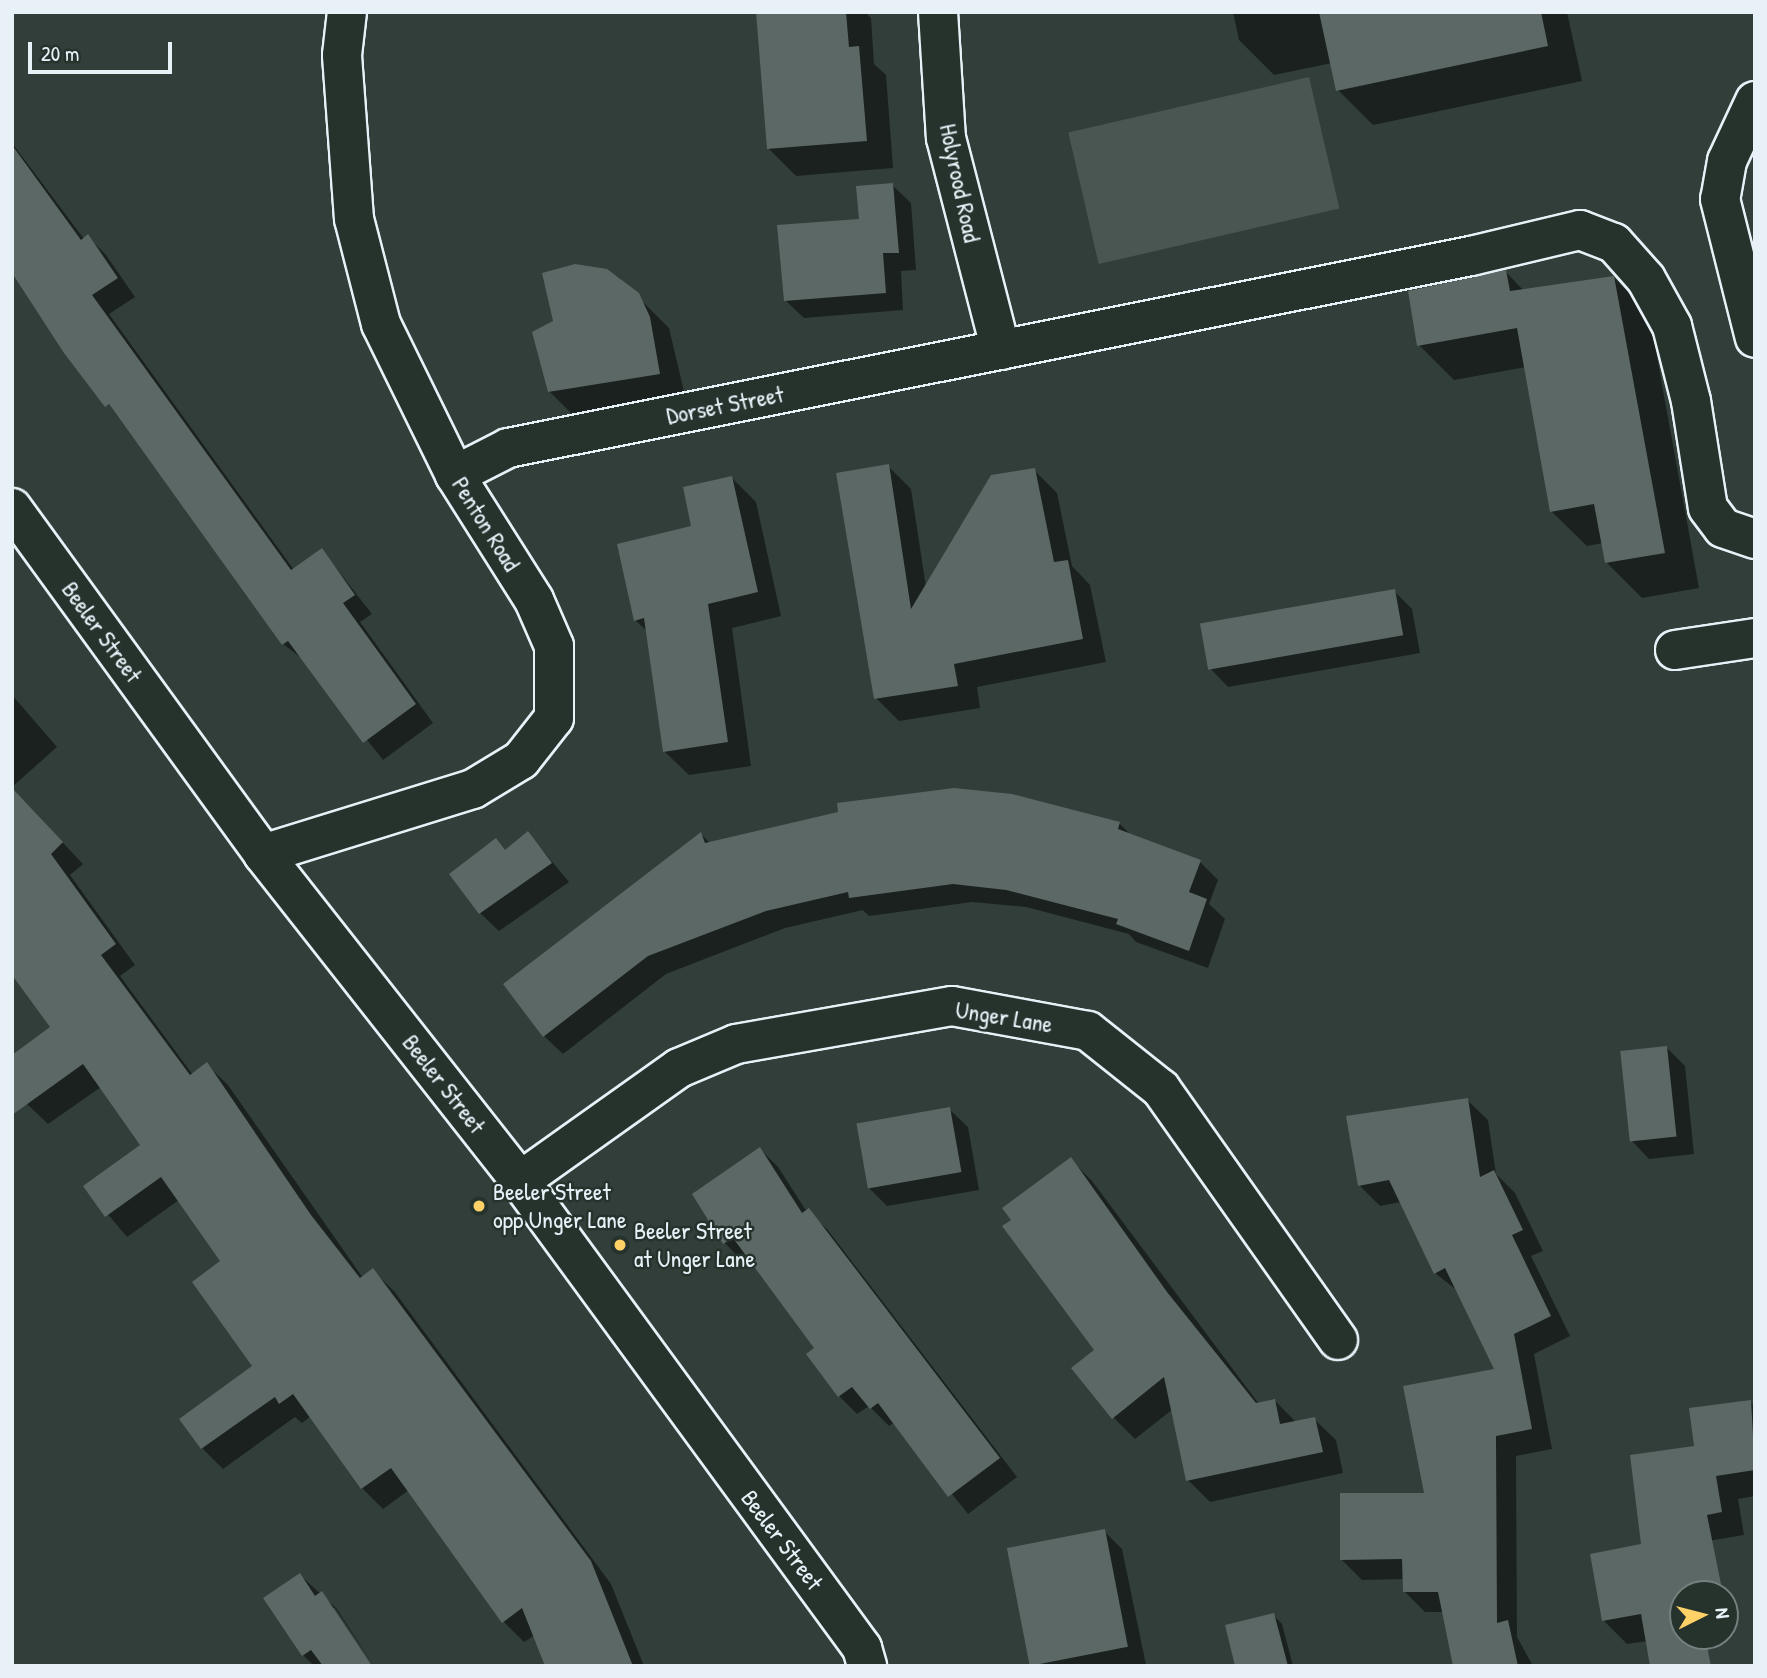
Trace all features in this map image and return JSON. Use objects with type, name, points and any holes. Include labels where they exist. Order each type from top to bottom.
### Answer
[{"type":"street","name":"Penton Road","points":[[263,854],[474,789],[521,760],[554,718],[554,646],[534,600],[455,475],[381,324],[354,219],[342,55],[347,12]]},
{"type":"street","name":"Holyrood Road","points":[[938,12],[946,138],[1001,350]]},
{"type":"street","points":[[1755,101],[1727,161],[1720,199],[1755,338]]},
{"type":"street","name":"Dorset Street","points":[[455,475],[508,448],[1001,350],[1580,229],[1614,243],[1659,302],[1672,326],[1691,401],[1707,508],[1723,528],[1755,539]]},
{"type":"street","name":"Beeler Street","points":[[12,508],[263,854],[520,1181],[862,1648],[867,1666]]},
{"type":"street","points":[[1675,650],[1755,638]]},
{"type":"street","name":"Unger Lane","points":[[520,1181],[679,1068],[736,1044],[952,1006],[1088,1031],[1161,1089],[1338,1340]]},
{"type":"shaded area","points":[[1309,77],[1339,209],[1099,264],[1068,133]]},
{"type":"building","points":[[756,12],[846,12],[849,47],[859,46],[867,141],[767,149]]},
{"type":"building","points":[[1319,12],[1541,12],[1548,46],[1336,91]]},
{"type":"building","points":[[12,145],[81,240],[88,234],[118,278],[92,295],[291,570],[322,548],[355,595],[343,603],[416,704],[363,743],[288,641],[282,645],[109,404],[105,407],[64,353],[12,273]]},
{"type":"building","points":[[893,183],[899,253],[883,253],[886,293],[784,301],[777,225],[859,219],[856,186]]},
{"type":"building","points":[[575,264],[607,269],[639,293],[650,317],[660,374],[548,392],[532,332],[553,321],[542,273]]},
{"type":"building","points":[[1506,270],[1510,291],[1614,276],[1665,553],[1605,563],[1594,504],[1550,512],[1517,328],[1417,346],[1408,291]]},
{"type":"building","points":[[889,464],[911,609],[991,475],[1035,468],[1054,562],[1068,560],[1083,639],[954,664],[958,686],[874,699],[836,473]]},
{"type":"building","points":[[732,476],[758,592],[708,604],[728,742],[663,752],[644,618],[634,621],[617,544],[691,526],[683,487]]},
{"type":"building","points":[[1395,589],[1403,635],[1208,670],[1200,623]]},
{"type":"building","points":[[12,788],[63,842],[51,854],[116,944],[101,955],[190,1075],[207,1062],[311,1215],[360,1278],[373,1268],[591,1561],[633,1666],[545,1666],[522,1608],[502,1623],[391,1468],[361,1489],[293,1394],[279,1404],[275,1397],[201,1449],[179,1419],[252,1366],[192,1282],[220,1261],[161,1177],[105,1217],[83,1186],[140,1145],[83,1064],[12,1115],[12,1055],[50,1027],[12,975]]},
{"type":"building","points":[[954,788],[1012,794],[1120,822],[1118,829],[1201,860],[1189,892],[1207,899],[1189,951],[1116,924],[1118,919],[1006,890],[953,884],[849,898],[848,892],[766,911],[648,956],[543,1037],[503,984],[701,832],[705,843],[838,812],[837,803]]},
{"type":"building","points":[[528,831],[552,863],[479,914],[449,874],[496,838],[505,850]]},
{"type":"building","points":[[1667,1046],[1677,1137],[1630,1141],[1620,1051]]},
{"type":"building","points":[[1468,1098],[1480,1177],[1494,1170],[1523,1230],[1512,1235],[1551,1316],[1514,1334],[1532,1429],[1496,1436],[1497,1623],[1508,1620],[1518,1666],[1453,1666],[1438,1592],[1403,1592],[1402,1559],[1340,1560],[1340,1493],[1424,1493],[1403,1386],[1494,1369],[1445,1268],[1434,1274],[1389,1180],[1358,1186],[1346,1116]]},
{"type":"building","points":[[950,1107],[961,1172],[868,1188],[856,1123]]},
{"type":"building","points":[[760,1147],[802,1213],[809,1208],[1000,1458],[948,1497],[878,1403],[870,1409],[852,1387],[838,1397],[806,1354],[814,1348],[733,1238],[723,1244],[692,1194]]},
{"type":"building","points":[[1071,1157],[1167,1292],[1256,1403],[1275,1399],[1280,1424],[1315,1417],[1323,1452],[1186,1481],[1164,1377],[1112,1419],[1071,1368],[1094,1350],[1002,1226],[1011,1220],[1002,1208]]},
{"type":"building","points":[[1751,1400],[1755,1470],[1716,1476],[1722,1512],[1707,1515],[1720,1580],[1669,1580],[1669,1650],[1708,1650],[1711,1666],[1650,1666],[1641,1614],[1602,1621],[1590,1554],[1641,1544],[1630,1455],[1694,1446],[1689,1408]]},
{"type":"building","points":[[1105,1529],[1128,1647],[1030,1666],[1007,1548]]},
{"type":"building","points":[[300,1573],[315,1596],[322,1591],[372,1666],[323,1666],[311,1650],[302,1656],[263,1598]]},
{"type":"building","points":[[1274,1613],[1288,1666],[1235,1666],[1225,1625]]},
{"type":"place","name":"Beeler Street opp Unger Lane","points":[[479,1206]]},
{"type":"place","name":"Beeler Street at Unger Lane","points":[[620,1245]]}]
